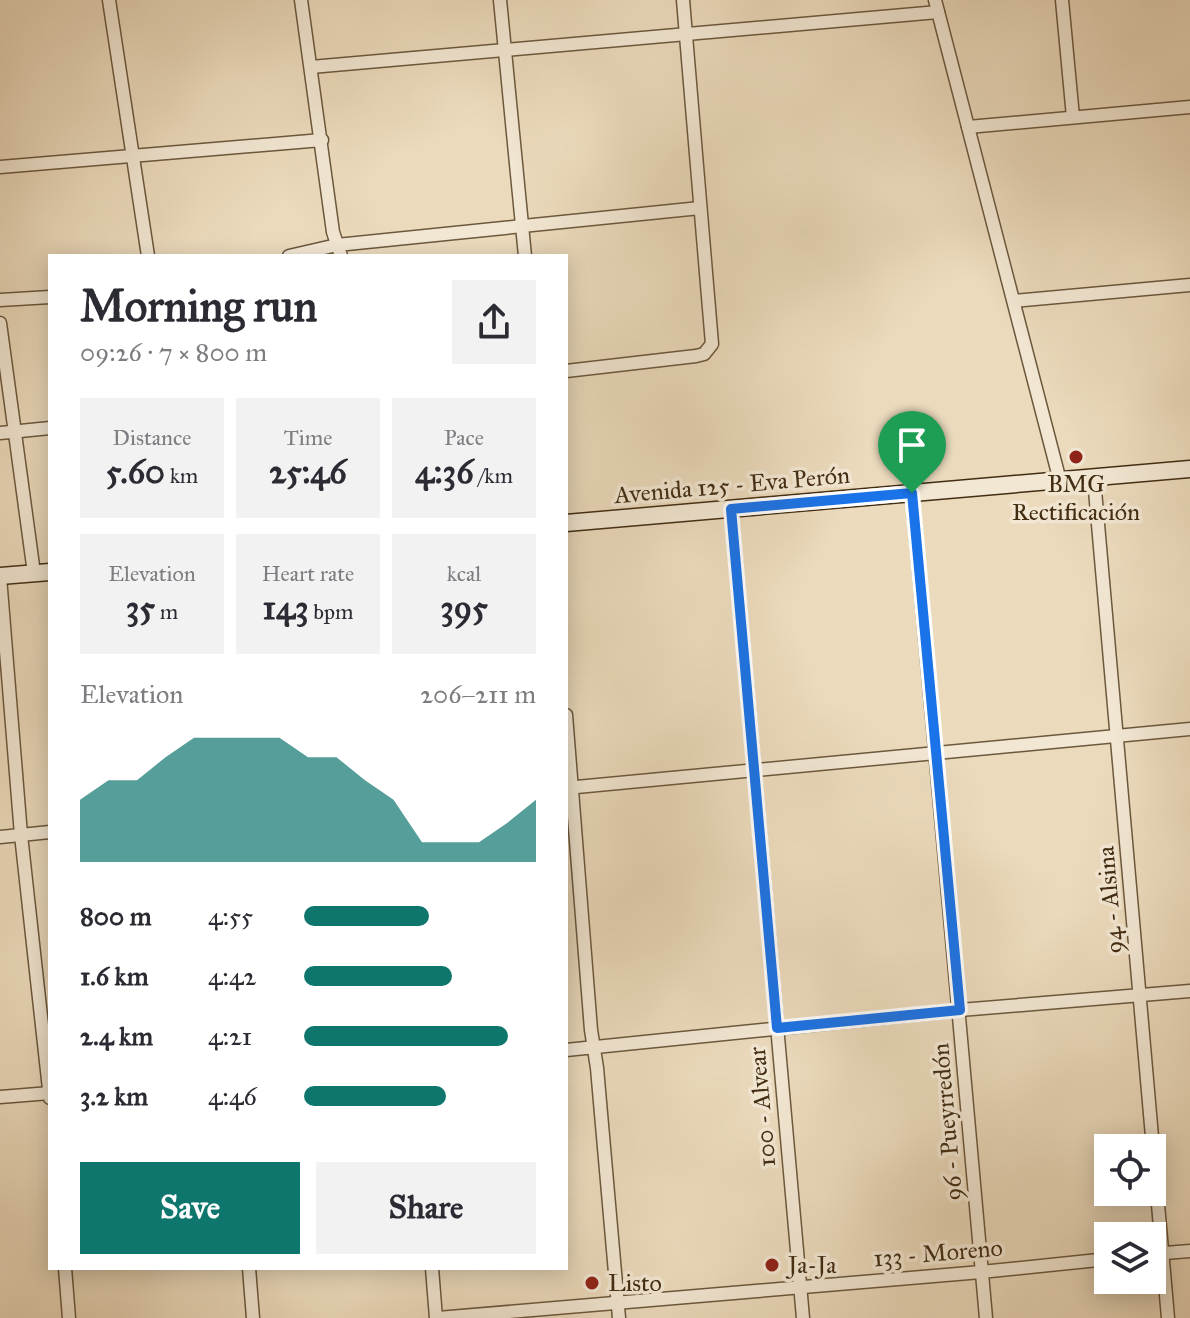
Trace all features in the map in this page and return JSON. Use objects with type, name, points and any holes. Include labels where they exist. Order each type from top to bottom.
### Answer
[{"type":"main road","name":"Avenida 125 - Eva Perón","points":[[568,523],[1190,469]]},
{"type":"main road","points":[[0,576],[42,572]]},
{"type":"street","points":[[109,0],[148,254]]},
{"type":"street","points":[[301,0],[339,251]]},
{"type":"street","points":[[500,0],[525,254]]},
{"type":"street","points":[[568,371],[704,354],[712,344],[683,0]]},
{"type":"street","points":[[1062,0],[1073,117]]},
{"type":"street","points":[[311,67],[686,33],[937,6],[1060,481]]},
{"type":"street","points":[[968,127],[1190,107]]},
{"type":"street","points":[[0,167],[322,140]]},
{"type":"street","points":[[309,254],[523,226],[700,208]]},
{"type":"street","points":[[1014,301],[1190,285]]},
{"type":"street","points":[[0,300],[48,297]]},
{"type":"street","points":[[0,323],[42,572]]},
{"type":"street","points":[[0,433],[48,428]]},
{"type":"street","name":"94 - Alsina","points":[[1094,479],[1140,995],[1155,1222]]},
{"type":"street","name":"96 - Pueyrredón","points":[[912,493],[986,1318]]},
{"type":"street","name":"100 - Alvear","points":[[731,509],[803,1318]]},
{"type":"street","points":[[0,576],[21,835],[48,1076]]},
{"type":"street","points":[[569,788],[1190,729]]},
{"type":"street","points":[[568,764],[619,1318]]},
{"type":"street","points":[[0,837],[48,832]]},
{"type":"street","points":[[568,1050],[960,1010],[1190,991]]},
{"type":"street","points":[[0,1097],[48,1094]]},
{"type":"street","points":[[1166,1253],[1190,1251]]},
{"type":"street","name":"133 - Moreno","points":[[437,1318],[1094,1260]]},
{"type":"street","points":[[65,1270],[69,1318]]},
{"type":"street","points":[[249,1270],[253,1318]]},
{"type":"street","points":[[432,1270],[437,1318]]},
{"type":"street","name":"94 - Alsina","points":[[1164,1294],[1168,1318]]},
{"type":"place","name":"BMG Rectificación","points":[[1076,457]]},
{"type":"place","name":"Ja-Ja","points":[[772,1265]]},
{"type":"place","name":"Listo","points":[[592,1283]]},
{"type":"route","points":[[912,493],[960,1010],[777,1028],[731,509],[912,493]]}]
